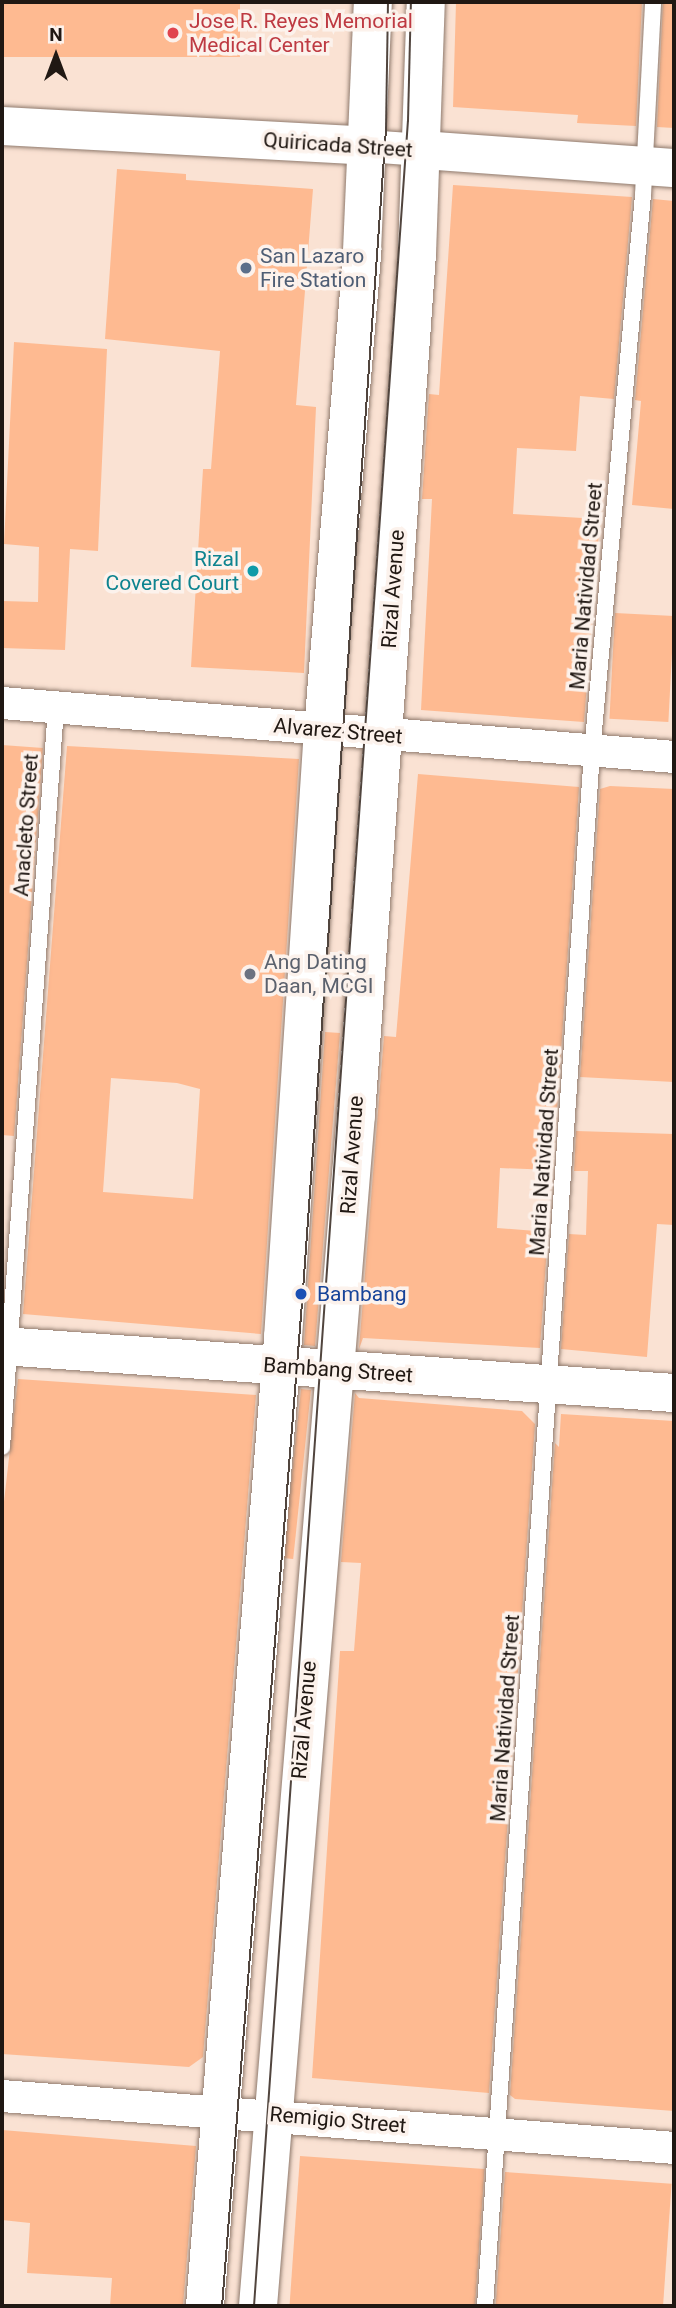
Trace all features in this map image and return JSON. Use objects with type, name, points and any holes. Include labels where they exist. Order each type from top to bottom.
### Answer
[{"type":"main road","points":[[205,2306],[218,2111],[281,1366],[323,730],[362,251],[373,2]]},
{"type":"main road","name":"Rizal Avenue","points":[[258,2306],[334,1370],[417,254],[426,2]]},
{"type":"main road","name":"Quiricada Street","points":[[2,126],[367,146]]},
{"type":"main road","name":"Quiricada Street","points":[[422,150],[659,166]]},
{"type":"main road","points":[[362,251],[417,254]]},
{"type":"main road","name":"Bambang Street","points":[[6,1346],[674,1393]]},
{"type":"street","name":"Quiricada Street","points":[[367,146],[422,150]]},
{"type":"street","name":"Alvarez Street","points":[[2,703],[674,757]]},
{"type":"street","name":"Remigio Street","points":[[2,2096],[674,2148]]},
{"type":"lane","name":"Maria Natividad Street","points":[[485,2306],[593,752],[659,166],[653,2]]},
{"type":"lane","name":"Anacleto Street","points":[[2,1447],[6,1346],[55,708]]},
{"type":"building","points":[[2,2],[240,2],[240,57],[2,57]]},
{"type":"building","points":[[456,2],[642,2],[636,126],[577,123],[578,115],[453,107]]},
{"type":"building","points":[[663,2],[674,2],[674,128],[657,127]]},
{"type":"building","points":[[117,169],[186,174],[186,180],[313,189],[296,405],[316,407],[304,673],[191,667],[203,469],[211,469],[220,351],[105,339]]},
{"type":"building","points":[[453,185],[632,197],[614,399],[580,396],[576,451],[517,448],[513,514],[600,519],[584,722],[421,710],[432,499],[422,499],[429,394],[439,395]]},
{"type":"building","points":[[653,199],[674,201],[674,509],[632,505],[641,401],[635,400]]},
{"type":"building","points":[[14,342],[107,349],[98,551],[70,549],[65,650],[2,648],[2,601],[38,602],[39,547],[4,544]]},
{"type":"building","points":[[615,613],[674,616],[668,722],[609,719]]},
{"type":"building","points":[[2,745],[43,748],[14,1136],[2,1135]]},
{"type":"building","points":[[67,746],[299,759],[261,1334],[23,1314]],"holes":[[[111,1078],[177,1083],[200,1089],[193,1199],[103,1192]]]},
{"type":"building","points":[[418,774],[579,787],[553,1170],[500,1168],[497,1228],[548,1232],[540,1348],[363,1338],[359,1349],[384,1036],[396,1037]]},
{"type":"building","points":[[610,786],[674,789],[674,1082],[580,1077],[600,789]]},
{"type":"building","points":[[325,1032],[340,1033],[315,1346],[304,1345]]},
{"type":"building","points":[[576,1131],[674,1134],[674,1225],[657,1224],[647,1357],[561,1349],[569,1234],[586,1235],[588,1171],[574,1171]]},
{"type":"building","points":[[18,1379],[256,1395],[203,2057],[189,2067],[2,2054],[2,1519]]},
{"type":"building","points":[[301,1389],[311,1390],[293,1559],[283,1558]]},
{"type":"building","points":[[355,1393],[359,1398],[522,1411],[535,1424],[489,2093],[312,2078],[340,1651],[354,1651],[361,1563],[341,1562]]},
{"type":"building","points":[[561,1414],[674,1421],[674,2111],[515,2099],[510,2095],[555,1443],[559,1447]]},
{"type":"building","points":[[2,2130],[196,2146],[183,2306],[110,2306],[112,2278],[27,2273],[30,2223],[2,2220]]},
{"type":"building","points":[[300,2156],[485,2169],[475,2306],[290,2306]]},
{"type":"building","points":[[505,2172],[672,2184],[663,2306],[496,2306]]},
{"type":"tram line","points":[[222,2306],[302,1304],[386,129],[388,2]]},
{"type":"tram line","points":[[254,2306],[408,121],[411,2]]},
{"type":"place","name":"Jose R. Reyes Memorial Medical Center","points":[[173,33]]},
{"type":"place","name":"San Lazaro Fire Station","points":[[246,268]]},
{"type":"place","name":"Rizal Covered Court","points":[[253,571]]},
{"type":"place","name":"Ang Dating Daan, MCGI","points":[[250,974]]},
{"type":"place","name":"Bambang","points":[[301,1294]]}]
